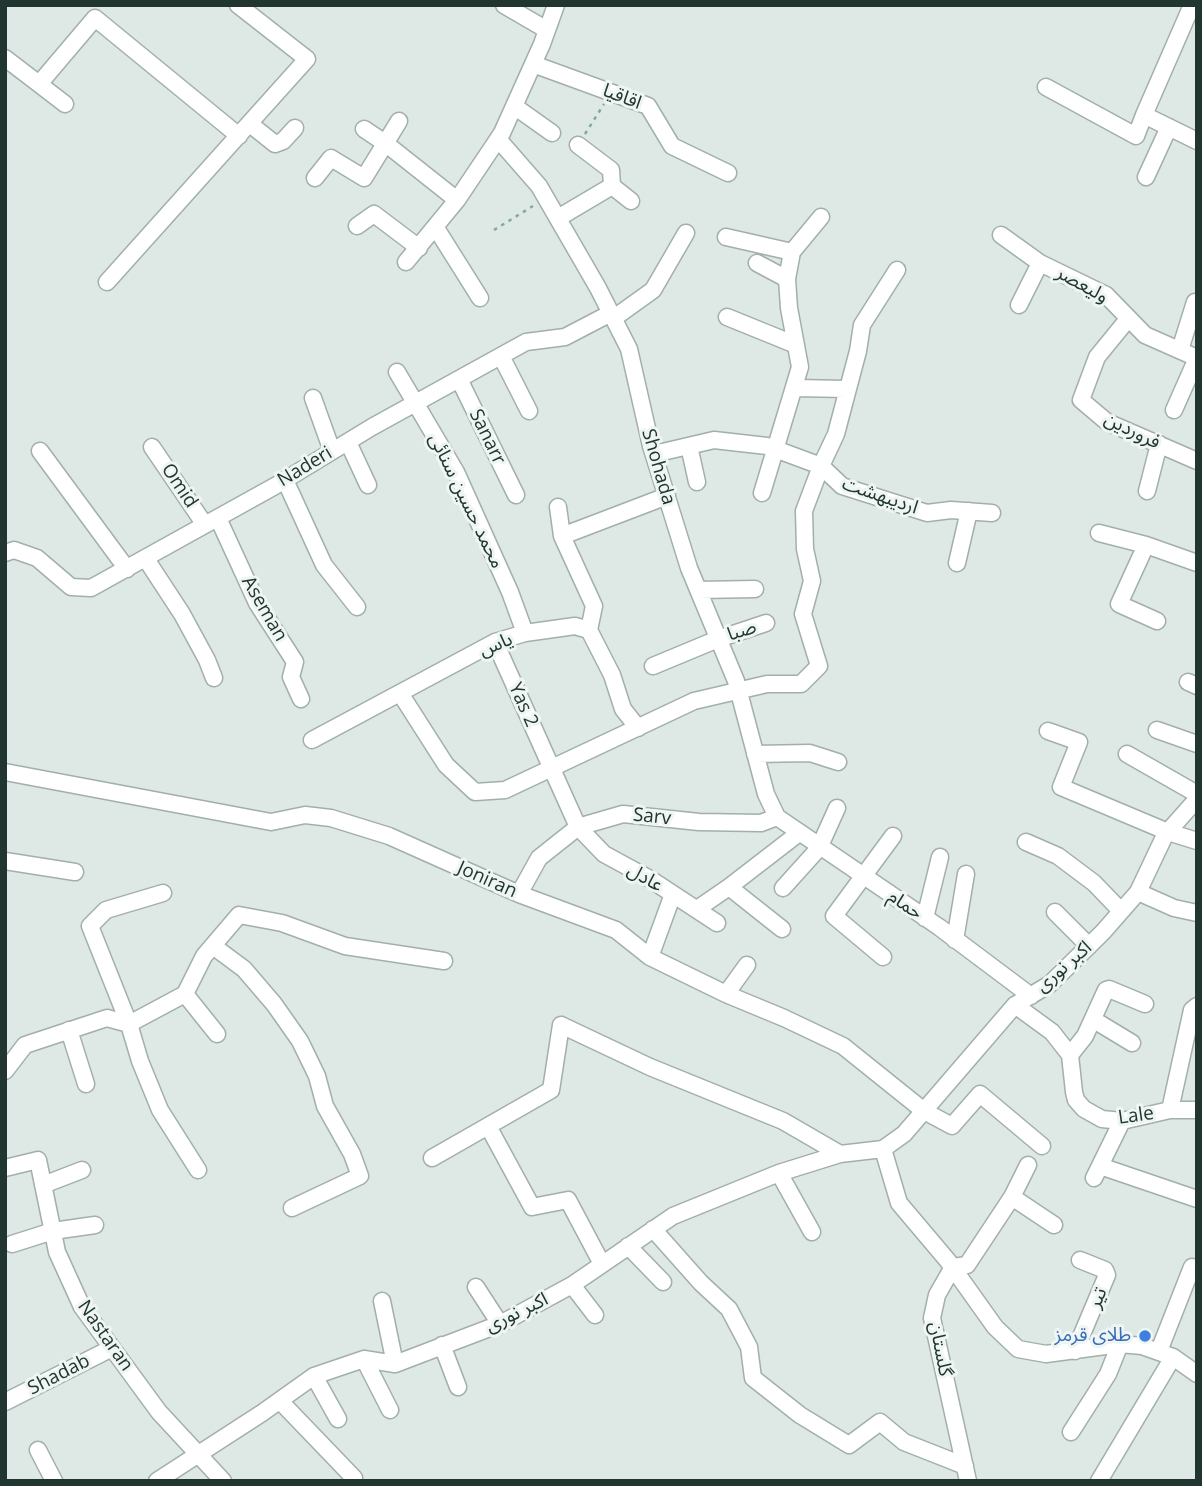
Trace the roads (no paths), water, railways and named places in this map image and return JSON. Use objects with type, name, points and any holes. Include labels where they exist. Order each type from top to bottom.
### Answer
[{"type":"street","points":[[107,282],[307,59],[238,5]]},
{"type":"street","points":[[504,5],[547,30]]},
{"type":"street","points":[[406,262],[457,200],[498,139],[533,64],[555,5]]},
{"type":"street","points":[[1046,87],[1136,136],[1192,5]]},
{"type":"street","points":[[39,84],[95,18],[244,130],[275,144],[283,141],[295,128]]},
{"type":"street","points":[[5,58],[65,104]]},
{"type":"street","name":"اقاقیا","points":[[533,64],[648,106],[672,146],[728,173]]},
{"type":"street","points":[[514,106],[552,134]]},
{"type":"street","points":[[1144,115],[1197,141]]},
{"type":"street","points":[[315,178],[331,158],[364,177],[399,121]]},
{"type":"street","points":[[1146,177],[1169,127]]},
{"type":"street","points":[[363,130],[385,143],[457,200]]},
{"type":"street","name":"Shohada","points":[[498,139],[539,186],[629,349],[667,496],[698,590],[738,691],[766,794],[777,817]]},
{"type":"street","points":[[578,145],[611,170],[612,186],[631,201]]},
{"type":"street","points":[[558,218],[612,186]]},
{"type":"street","points":[[357,226],[374,214],[419,248]]},
{"type":"street","points":[[762,493],[800,367],[787,279],[792,252],[821,217]]},
{"type":"street","points":[[436,228],[480,298]]},
{"type":"street","name":"Naderi","points":[[5,553],[14,550],[37,558],[71,587],[91,588],[526,342],[565,337],[612,316],[653,290],[686,233]]},
{"type":"street","name":"ولیعصر","points":[[1001,234],[1040,263],[1107,295],[1144,335],[1197,358]]},
{"type":"street","points":[[726,237],[792,252]]},
{"type":"street","points":[[757,263],[787,279]]},
{"type":"street","points":[[1019,305],[1040,263]]},
{"type":"street","points":[[400,694],[446,765],[475,792],[505,789],[694,701],[767,684],[801,684],[819,666],[803,614],[812,581],[805,549],[804,511],[836,434],[858,351],[862,325],[897,270]]},
{"type":"street","points":[[1180,350],[1195,302]]},
{"type":"street","points":[[727,317],[796,345]]},
{"type":"street","name":"فروردین","points":[[1128,319],[1097,356],[1081,400],[1107,422],[1196,460]]},
{"type":"street","points":[[501,356],[529,411]]},
{"type":"street","points":[[1174,410],[1197,358]]},
{"type":"street","name":"محمد حسین سنائی","points":[[397,372],[456,472],[510,592],[525,634]]},
{"type":"street","name":"Sanarr","points":[[459,379],[516,495]]},
{"type":"street","points":[[795,388],[846,389]]},
{"type":"street","points":[[313,398],[332,451]]},
{"type":"street","name":"اردیبهشت","points":[[654,454],[714,440],[775,447],[821,466],[842,486],[928,513],[951,510],[992,513]]},
{"type":"street","points":[[348,442],[368,485]]},
{"type":"street","points":[[1147,491],[1159,444]]},
{"type":"street","points":[[689,446],[697,482]]},
{"type":"street","name":"Omid","points":[[152,447],[211,522]]},
{"type":"street","points":[[40,451],[127,569]]},
{"type":"street","points":[[285,480],[324,565],[356,607]]},
{"type":"street","points":[[562,536],[667,496]]},
{"type":"street","points":[[558,507],[562,536],[594,606],[589,630],[612,675],[623,709],[638,729]]},
{"type":"street","points":[[957,564],[969,512]]},
{"type":"street","name":"Aseman","points":[[211,522],[257,603],[295,662],[291,677],[301,699]]},
{"type":"street","points":[[1099,533],[1146,545],[1197,563]]},
{"type":"street","points":[[1146,545],[1119,604],[1157,621]]},
{"type":"street","points":[[146,559],[182,614],[214,678]]},
{"type":"street","points":[[698,590],[755,589]]},
{"type":"street","name":"صبا","points":[[653,666],[718,639],[766,624]]},
{"type":"street","name":"یاس","points":[[312,740],[495,642],[575,626],[589,630]]},
{"type":"street","name":"Yas 2","points":[[495,642],[578,827]]},
{"type":"street","points":[[1157,730],[1197,744]]},
{"type":"street","points":[[1048,731],[1079,742],[1061,787],[1168,832],[1197,841]]},
{"type":"street","points":[[754,754],[810,753],[838,762]]},
{"type":"street","points":[[1127,754],[1197,797]]},
{"type":"street","name":"Joniran","points":[[5,772],[271,822],[305,815],[331,818],[388,836],[519,894],[616,930],[650,957],[843,1046],[924,1111],[952,1126],[980,1094],[1042,1146]]},
{"type":"street","name":"اکبر نوری","points":[[395,1364],[500,1324],[572,1285],[673,1216],[779,1173],[840,1154],[883,1149],[904,1134],[1015,1005],[1050,984],[1138,892],[1168,832],[1197,797]]},
{"type":"street","points":[[783,888],[819,848],[837,808]]},
{"type":"street","name":"Sarv","points":[[519,894],[539,858],[578,827],[623,814],[699,822],[761,823],[777,817]]},
{"type":"street","name":"حمام","points":[[777,817],[925,918],[1031,996]]},
{"type":"street","name":"عادل","points":[[578,827],[604,854],[718,923]]},
{"type":"street","points":[[696,909],[799,833]]},
{"type":"street","points":[[883,957],[834,916],[893,836]]},
{"type":"street","points":[[1026,842],[1058,856],[1094,883],[1121,911]]},
{"type":"street","points":[[925,918],[940,857]]},
{"type":"street","points":[[5,861],[75,872]]},
{"type":"street","points":[[956,940],[966,874]]},
{"type":"street","points":[[729,887],[782,929]]},
{"type":"street","points":[[163,892],[106,910],[90,926],[160,1110],[198,1170]]},
{"type":"street","points":[[1138,892],[1174,908],[1197,913]]},
{"type":"street","points":[[650,957],[673,894]]},
{"type":"street","points":[[1055,912],[1089,946]]},
{"type":"street","points":[[5,1071],[24,1045],[107,1018],[129,1024],[185,994],[204,956],[239,915],[282,923],[345,946],[444,961]]},
{"type":"street","points":[[213,946],[244,969],[274,1004],[300,1041],[317,1076],[325,1106],[352,1154],[359,1177],[292,1208]]},
{"type":"street","points":[[726,994],[747,965]]},
{"type":"street","points":[[1015,1005],[1052,1032],[1070,1055],[1094,1020],[1106,990],[1145,1004]]},
{"type":"street","points":[[185,994],[217,1034]]},
{"type":"street","points":[[1170,1110],[1192,1010],[1197,1006]]},
{"type":"street","points":[[1094,1020],[1132,1043]]},
{"type":"street","points":[[432,1158],[551,1090],[561,1025],[650,1068],[783,1121],[840,1154]]},
{"type":"street","points":[[69,1030],[86,1084]]},
{"type":"street","name":"Lale","points":[[1070,1055],[1076,1100],[1084,1109],[1102,1119],[1122,1121],[1170,1110],[1197,1110]]},
{"type":"street","points":[[1122,1121],[1097,1172],[1197,1199]]},
{"type":"street","points":[[488,1126],[532,1207],[568,1200],[602,1264]]},
{"type":"street","points":[[883,1149],[899,1203],[953,1267],[995,1327],[1018,1349],[1046,1354],[1120,1344],[1142,1346],[1166,1354],[1197,1374]]},
{"type":"street","name":"Nastaran","points":[[5,1168],[38,1160],[57,1252],[82,1307],[159,1412],[223,1481]]},
{"type":"street","name":"گلستان","points":[[966,1474],[932,1318],[937,1295],[953,1267],[967,1265],[1012,1197],[1028,1165]]},
{"type":"street","points":[[43,1185],[82,1170]]},
{"type":"street","points":[[779,1173],[812,1232]]},
{"type":"street","points":[[1012,1197],[1054,1225]]},
{"type":"street","points":[[12,1244],[53,1231],[95,1225]]},
{"type":"street","points":[[653,1229],[729,1310],[749,1347],[753,1378],[800,1415],[849,1445],[880,1422],[904,1442],[966,1474]]},
{"type":"street","points":[[628,1246],[663,1282]]},
{"type":"street","name":"تیر","points":[[1075,1351],[1107,1275],[1105,1270],[1080,1259]]},
{"type":"street","points":[[1098,1481],[1166,1354],[1192,1267]]},
{"type":"street","points":[[572,1285],[595,1315]]},
{"type":"street","points":[[476,1287],[500,1324]]},
{"type":"street","points":[[157,1481],[314,1376],[364,1359],[395,1364],[382,1301]]},
{"type":"street","points":[[1071,1432],[1108,1374],[1120,1344]]},
{"type":"street","points":[[442,1345],[458,1387]]},
{"type":"street","name":"Shadab","points":[[5,1402],[112,1348]]},
{"type":"street","points":[[364,1359],[390,1410]]},
{"type":"street","points":[[314,1376],[338,1419]]},
{"type":"street","points":[[280,1401],[355,1478]]},
{"type":"street","points":[[38,1450],[54,1481]]},
{"type":"place","name":"طلای قرمز","points":[[1145,1336]]}]
